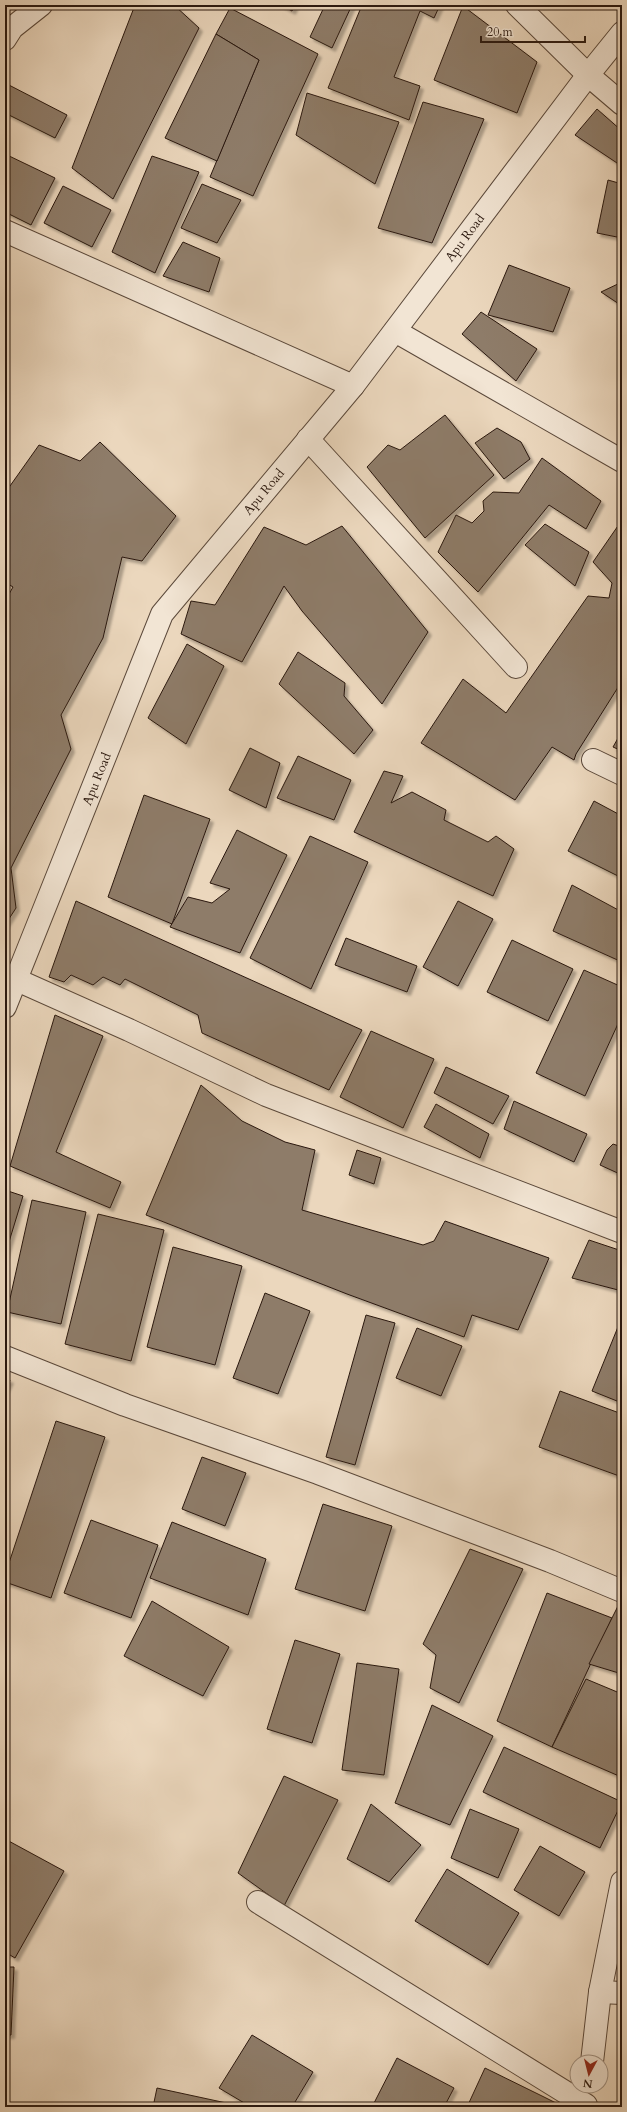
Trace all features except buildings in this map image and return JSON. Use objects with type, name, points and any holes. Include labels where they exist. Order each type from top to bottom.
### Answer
[{"type":"street","points":[[5,39],[12,28],[41,5]]},
{"type":"street","points":[[517,5],[588,75],[622,104]]},
{"type":"street","name":"Apu Road","points":[[5,1007],[162,614],[353,386],[588,75],[622,33]]},
{"type":"street","points":[[5,231],[353,386]]},
{"type":"street","points":[[395,331],[622,461]]},
{"type":"street","points":[[308,440],[516,667]]},
{"type":"street","points":[[593,760],[622,774]]},
{"type":"street","points":[[17,980],[130,1030],[266,1095],[622,1232]]},
{"type":"street","points":[[5,1357],[125,1405],[318,1473],[542,1558],[622,1591]]},
{"type":"street","points":[[593,2054],[600,1992],[622,1882]]},
{"type":"street","points":[[258,1902],[587,2099]]},
{"type":"street","points":[[600,1992],[622,1993]]}]
